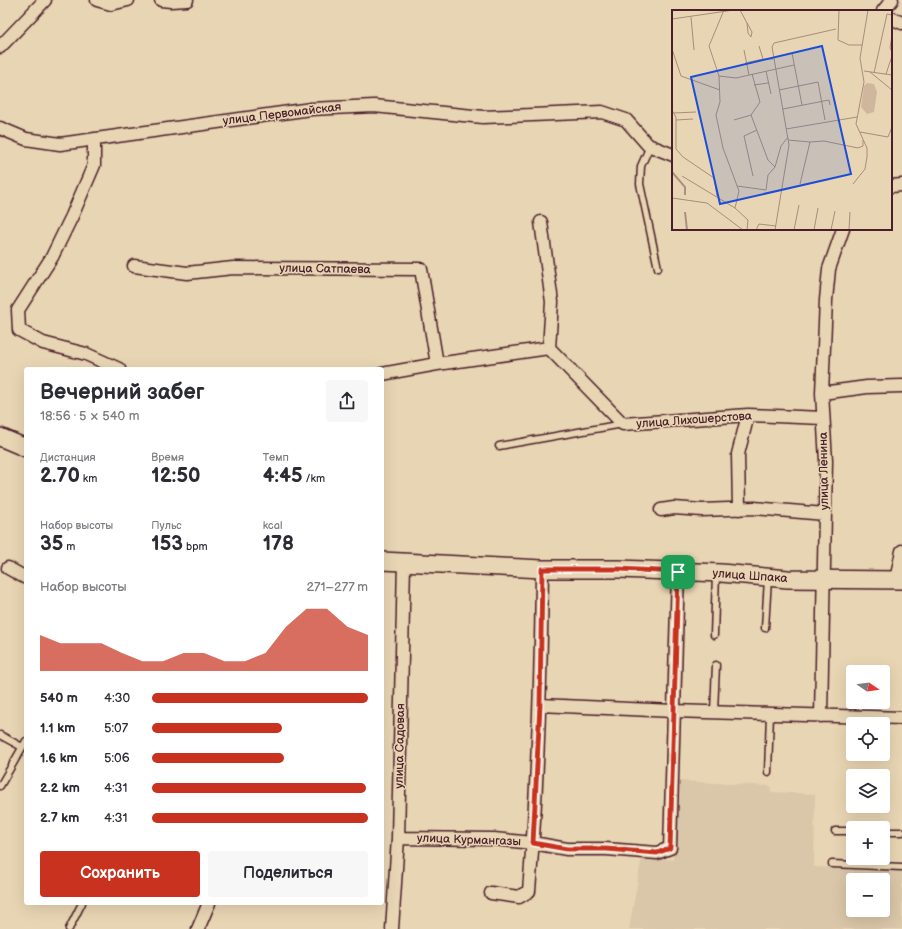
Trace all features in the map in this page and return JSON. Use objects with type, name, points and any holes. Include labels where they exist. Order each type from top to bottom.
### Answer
[{"type":"street","points":[[0,47],[46,0]]},
{"type":"street","points":[[97,0],[111,4],[128,0]]},
{"type":"street","points":[[162,0],[171,2],[187,0]]},
{"type":"street","points":[[884,10],[892,0]]},
{"type":"street","points":[[892,18],[902,23]]},
{"type":"street","name":"улица Первомайская","points":[[0,128],[26,139],[60,144],[311,109],[374,106],[483,117],[602,112],[626,120],[648,145],[672,155]]},
{"type":"street","points":[[94,139],[94,165],[52,257],[18,310],[19,330],[44,343],[86,354],[115,367]]},
{"type":"street","points":[[892,186],[902,185]]},
{"type":"street","points":[[384,374],[437,364],[549,348],[552,302],[541,222]]},
{"type":"street","name":"улица Ленина","points":[[821,716],[826,461],[822,393],[826,300],[830,269],[843,230]]},
{"type":"street","name":"улица Сатпаева","points":[[134,266],[187,273],[233,268],[420,269],[437,364]]},
{"type":"street","name":"улица Лихошерстова","points":[[549,348],[623,424],[748,415],[823,418]]},
{"type":"street","points":[[822,393],[867,387],[902,386]]},
{"type":"street","points":[[739,510],[738,454],[748,415]]},
{"type":"street","points":[[0,438],[24,447]]},
{"type":"street","points":[[661,510],[674,508],[702,510],[739,510],[754,508],[825,514]]},
{"type":"street","points":[[899,580],[902,551]]},
{"type":"street","name":"улица Шпака","points":[[384,561],[542,569],[619,569],[716,573],[788,579],[823,578],[899,580]]},
{"type":"street","name":"улица Садовая","points":[[392,929],[398,838],[404,562]]},
{"type":"street","points":[[8,568],[24,577]]},
{"type":"street","points":[[491,894],[519,897],[529,891],[540,705],[542,569]]},
{"type":"street","name":"улица Курмангазы","points":[[398,838],[494,839],[533,843],[567,849],[606,849],[657,853],[670,848],[678,572]]},
{"type":"street","points":[[540,705],[902,718]]},
{"type":"street","points":[[198,929],[208,905]]},
{"type":"lane","points":[[650,146],[641,166],[640,184],[658,268]]},
{"type":"lane","points":[[500,446],[623,424]]},
{"type":"lane","points":[[714,635],[716,573]]},
{"type":"lane","points":[[765,628],[768,577]]},
{"type":"lane","points":[[714,712],[716,665]]},
{"type":"lane","points":[[768,772],[770,714]]},
{"type":"lane","points":[[0,735],[22,747]]},
{"type":"lane","points":[[0,786],[24,744]]},
{"type":"lane","points":[[835,831],[846,831]]},
{"type":"lane","points":[[890,832],[902,832]]},
{"type":"lane","points":[[832,864],[902,867]]},
{"type":"lane","points":[[68,929],[81,905]]},
{"type":"shaded area","points":[[678,781],[770,786],[771,792],[815,794],[814,867],[902,871],[902,929],[629,929],[642,857],[673,860]]},
{"type":"route","points":[[542,569],[619,569],[678,572],[670,848],[657,853],[606,849],[567,849],[533,843],[540,705],[542,569]]}]
